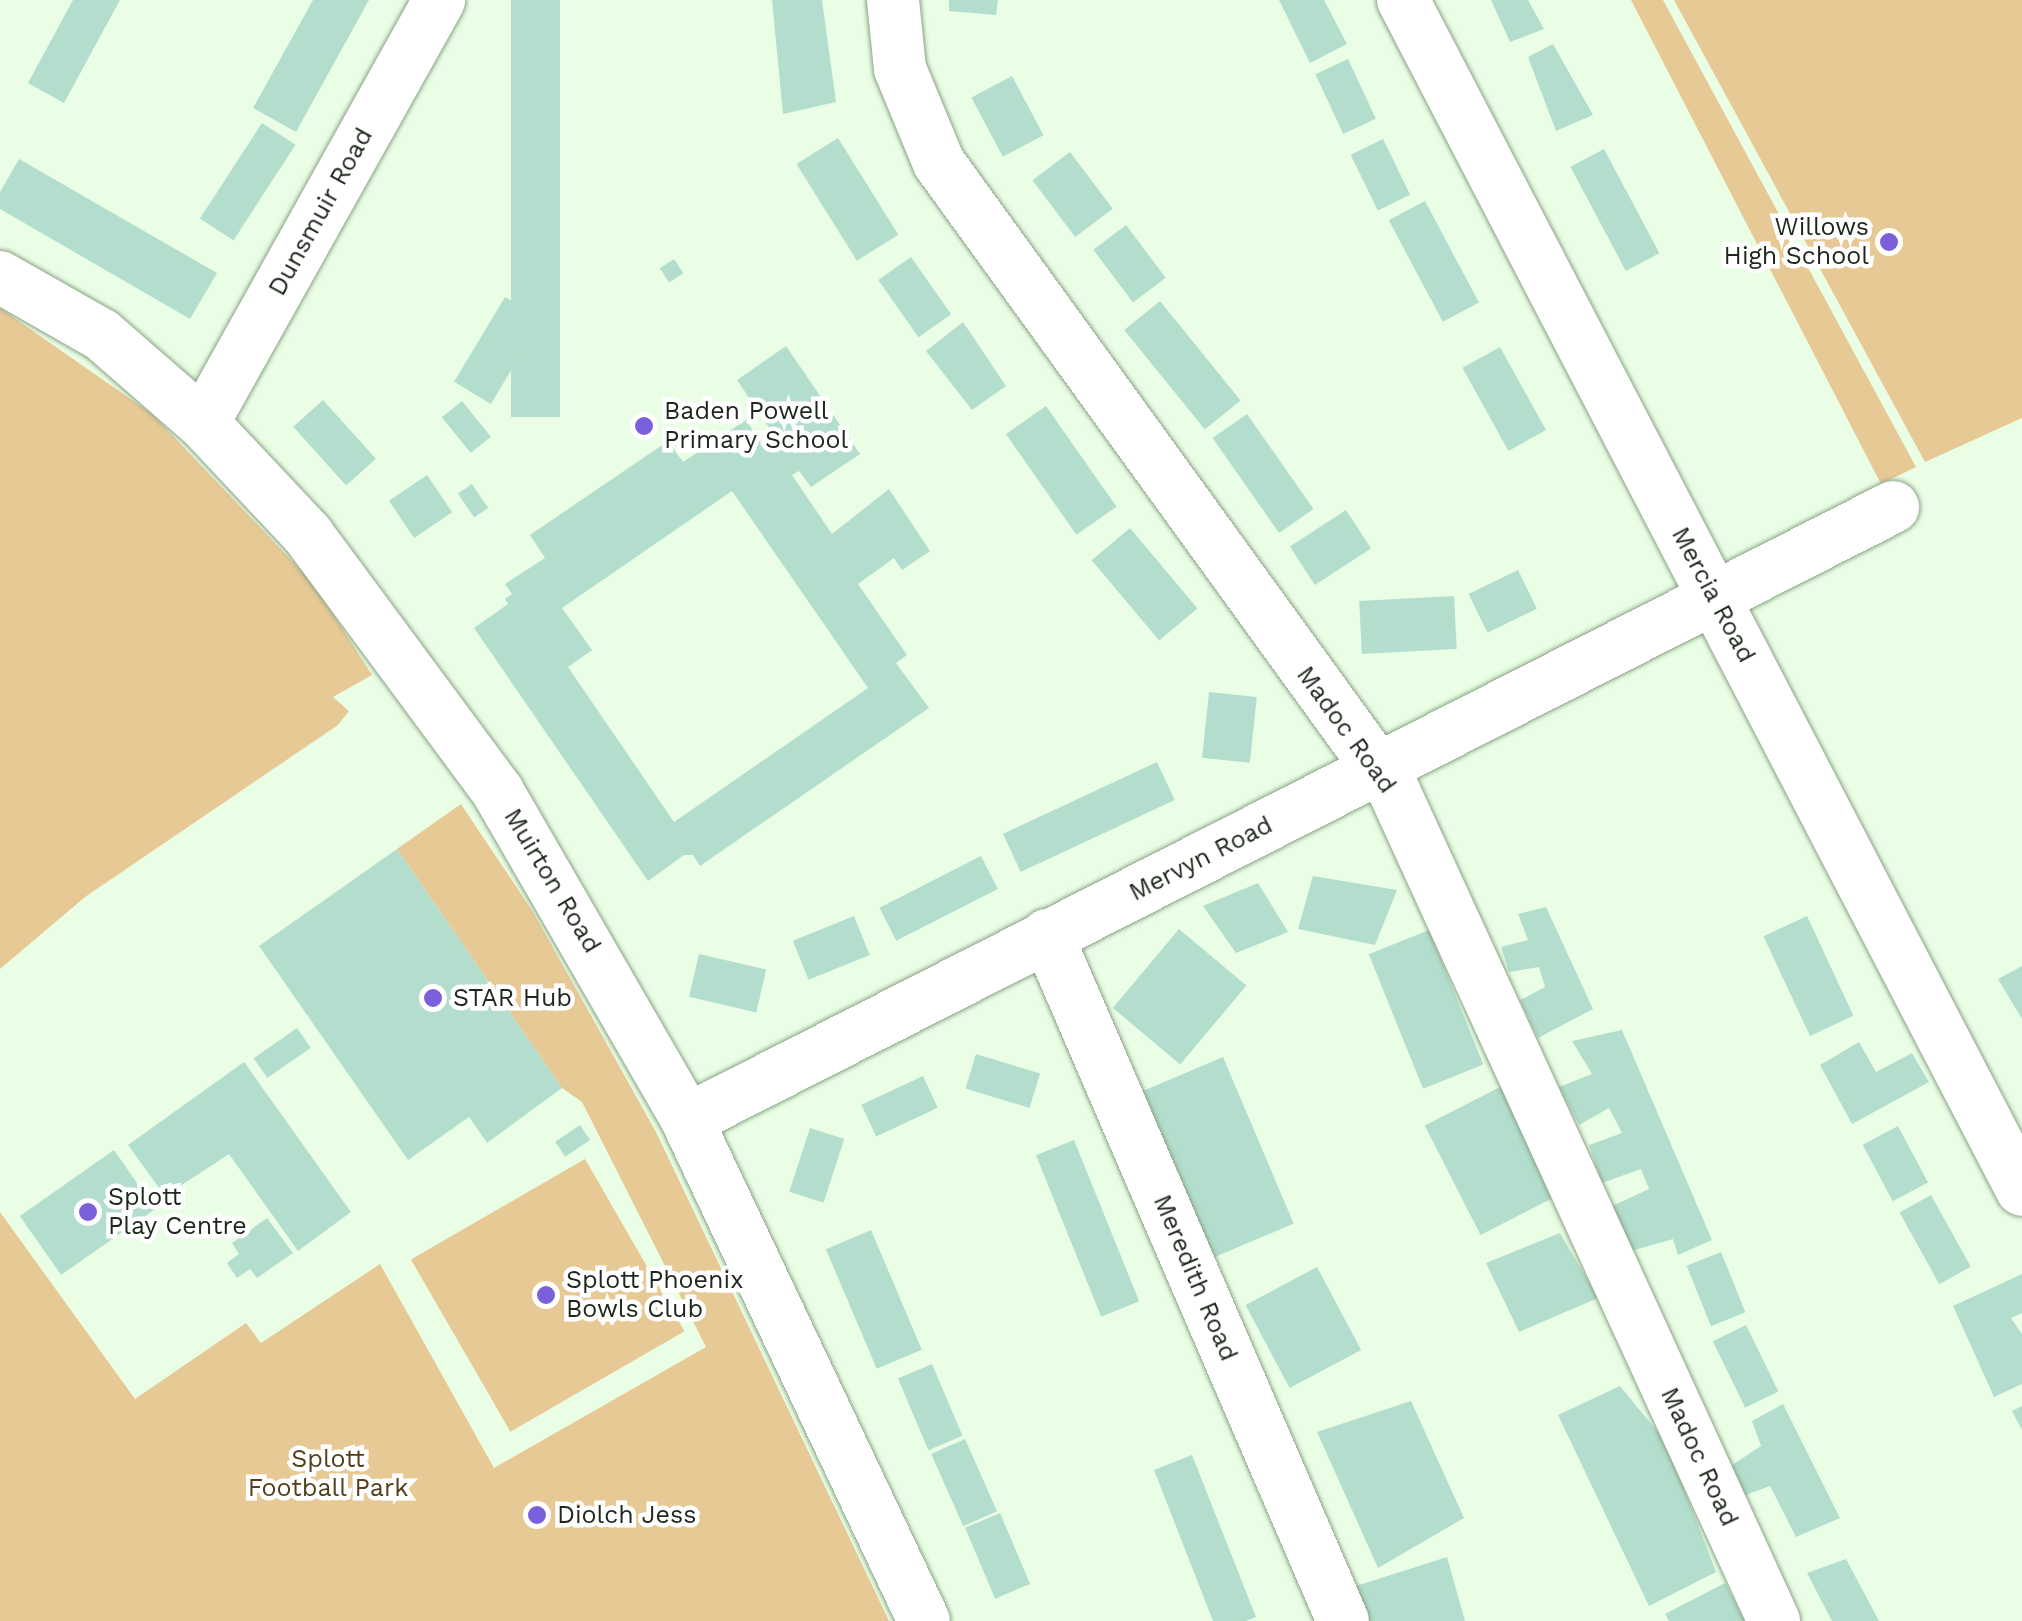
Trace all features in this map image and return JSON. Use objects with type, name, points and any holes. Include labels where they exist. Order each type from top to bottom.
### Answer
[{"type":"street","name":"Dunsmuir Road","points":[[203,423],[438,0]]},
{"type":"street","name":"Madoc Road","points":[[893,0],[900,69],[939,163],[1375,770],[1394,791],[1774,1621]]},
{"type":"street","name":"Mercia Road","points":[[1403,0],[2022,1190]]},
{"type":"street","name":"Muirton Road","points":[[0,277],[102,335],[203,423],[308,535],[498,792],[687,1120],[924,1621]]},
{"type":"street","name":"Mervyn Road","points":[[687,1120],[1893,508]]},
{"type":"street","name":"Meredith Road","points":[[1048,935],[1343,1621]]},
{"type":"green space","points":[[1631,0],[1663,0],[1916,467],[1881,484]]},
{"type":"green space","name":"Willows High School","points":[[1674,0],[2022,0],[2022,418],[1925,462]]},
{"type":"green space","points":[[0,308],[152,414],[313,583],[372,675],[333,697],[349,711],[338,725],[85,897],[0,969]]},
{"type":"green space","name":"Splott Football Park","points":[[461,804],[533,912],[656,1132],[889,1621],[0,1621],[0,1212],[135,1399],[246,1323],[261,1343],[380,1264],[494,1468],[706,1347],[582,1102],[562,1088],[397,849]]},
{"type":"green space","name":"Splott Phoenix Bowls Club","points":[[585,1159],[684,1331],[510,1432],[411,1260]]},
{"type":"building","points":[[73,0],[120,0],[64,103],[28,83]]},
{"type":"building","points":[[313,0],[369,0],[296,132],[253,108]]},
{"type":"building","points":[[511,0],[560,0],[560,417],[511,417]]},
{"type":"building","points":[[772,0],[822,0],[836,102],[783,114]]},
{"type":"building","points":[[949,0],[998,0],[996,15],[949,11]]},
{"type":"building","points":[[1279,0],[1324,0],[1347,44],[1310,63]]},
{"type":"building","points":[[1491,0],[1528,0],[1544,29],[1510,42]]},
{"type":"building","points":[[1553,44],[1593,115],[1556,131],[1528,57]]},
{"type":"building","points":[[1348,59],[1376,119],[1343,134],[1315,74]]},
{"type":"building","points":[[1012,76],[1043,135],[1003,157],[971,98]]},
{"type":"building","points":[[262,123],[296,145],[233,240],[200,219]]},
{"type":"building","points":[[838,138],[898,235],[857,261],[796,164]]},
{"type":"building","points":[[1383,139],[1410,195],[1378,211],[1351,155]]},
{"type":"building","points":[[1604,149],[1659,253],[1626,271],[1570,167]]},
{"type":"building","points":[[1070,152],[1113,209],[1075,237],[1032,180]]},
{"type":"building","points":[[19,159],[217,273],[190,319],[0,209],[0,192]]},
{"type":"building","points":[[1425,201],[1479,303],[1443,322],[1389,220]]},
{"type":"building","points":[[1126,225],[1166,278],[1133,302],[1093,250]]},
{"type":"building","points":[[911,257],[951,314],[918,337],[878,280]]},
{"type":"building","points":[[674,259],[683,273],[669,283],[660,268]]},
{"type":"building","points":[[505,297],[542,319],[491,404],[454,382]]},
{"type":"building","points":[[1160,301],[1241,400],[1205,429],[1124,330]]},
{"type":"building","points":[[963,322],[1006,386],[972,410],[926,351]]},
{"type":"building","points":[[786,346],[860,454],[811,487],[799,471],[792,475],[832,534],[889,489],[930,551],[902,570],[894,558],[858,584],[907,655],[896,663],[929,708],[700,866],[693,855],[684,855],[648,881],[474,628],[508,604],[505,599],[512,594],[505,584],[545,558],[530,535],[668,441],[683,462],[746,420],[764,447],[776,438],[737,380]],"holes":[[[732,491],[868,688],[674,822],[568,667],[592,650],[562,608]]]},
{"type":"building","points":[[1500,347],[1546,430],[1508,451],[1462,368]]},
{"type":"building","points":[[323,400],[376,459],[346,485],[293,427]]},
{"type":"building","points":[[462,401],[491,437],[471,453],[442,417]]},
{"type":"building","points":[[1046,406],[1117,507],[1076,535],[1006,434]]},
{"type":"building","points":[[1247,414],[1314,509],[1279,533],[1213,438]]},
{"type":"building","points":[[427,475],[452,512],[414,538],[389,501]]},
{"type":"building","points":[[472,484],[488,508],[474,518],[458,494]]},
{"type":"building","points":[[1346,510],[1371,549],[1315,585],[1290,546]]},
{"type":"building","points":[[1130,528],[1197,608],[1159,641],[1092,560]]},
{"type":"building","points":[[1518,570],[1537,609],[1487,633],[1469,594]]},
{"type":"building","points":[[1454,596],[1457,649],[1362,654],[1359,601]]},
{"type":"building","points":[[1209,692],[1257,697],[1250,763],[1202,758]]},
{"type":"building","points":[[1157,762],[1175,800],[1021,872],[1003,834]]},
{"type":"building","points":[[397,849],[562,1088],[487,1143],[469,1117],[408,1160],[259,946]]},
{"type":"building","points":[[981,856],[998,889],[896,941],[879,908]]},
{"type":"building","points":[[1313,876],[1397,890],[1375,945],[1298,929]]},
{"type":"building","points":[[1258,883],[1288,932],[1236,953],[1203,906]]},
{"type":"building","points":[[1546,907],[1593,1009],[1538,1038],[1520,1000],[1545,987],[1539,967],[1509,972],[1501,947],[1528,940],[1518,914]]},
{"type":"building","points":[[854,916],[870,955],[809,980],[793,941]]},
{"type":"building","points":[[1807,916],[1853,1016],[1810,1036],[1763,936]]},
{"type":"building","points":[[1179,929],[1246,986],[1180,1064],[1113,1008]]},
{"type":"building","points":[[1429,930],[1483,1064],[1423,1089],[1369,954]]},
{"type":"building","points":[[699,954],[766,970],[756,1012],[689,997]]},
{"type":"building","points":[[2022,966],[2022,1019],[1998,979]]},
{"type":"building","points":[[297,1028],[311,1048],[267,1078],[254,1058]]},
{"type":"building","points":[[1622,1030],[1712,1240],[1678,1255],[1673,1239],[1631,1251],[1612,1206],[1649,1189],[1641,1169],[1602,1183],[1589,1145],[1622,1133],[1609,1108],[1579,1125],[1559,1087],[1592,1074],[1572,1041]]},
{"type":"building","points":[[1859,1042],[1876,1072],[1912,1053],[1929,1082],[1852,1124],[1820,1065]]},
{"type":"building","points":[[976,1054],[1040,1074],[1030,1108],[965,1088]]},
{"type":"building","points":[[1223,1057],[1294,1224],[1214,1258],[1143,1091]]},
{"type":"building","points":[[244,1062],[351,1212],[298,1251],[229,1154],[165,1196],[128,1145]]},
{"type":"building","points":[[923,1076],[938,1108],[876,1136],[861,1105]]},
{"type":"building","points":[[1504,1085],[1560,1195],[1481,1235],[1425,1125]]},
{"type":"building","points":[[580,1125],[590,1140],[565,1157],[555,1142]]},
{"type":"building","points":[[1898,1126],[1928,1183],[1893,1201],[1863,1145]]},
{"type":"building","points":[[810,1128],[844,1139],[824,1203],[789,1192]]},
{"type":"building","points":[[1074,1140],[1139,1301],[1101,1317],[1036,1155]]},
{"type":"building","name":"Splott Play Centre","points":[[114,1150],[155,1209],[61,1275],[20,1216]]},
{"type":"building","points":[[1931,1195],[1971,1267],[1939,1284],[1900,1212]]},
{"type":"building","points":[[267,1218],[293,1253],[257,1278],[250,1269],[237,1278],[227,1263],[239,1254],[232,1243]]},
{"type":"building","points":[[871,1230],[922,1350],[877,1369],[826,1249]]},
{"type":"building","points":[[1560,1233],[1598,1298],[1519,1332],[1486,1263]]},
{"type":"building","points":[[1721,1252],[1745,1312],[1711,1326],[1687,1266]]},
{"type":"building","points":[[1317,1267],[1361,1350],[1290,1388],[1245,1305]]},
{"type":"building","points":[[2022,1274],[2022,1313],[2011,1318],[2022,1334],[2022,1384],[1994,1397],[1953,1306]]},
{"type":"building","points":[[1746,1325],[1778,1392],[1745,1408],[1713,1341]]},
{"type":"building","points":[[932,1364],[962,1436],[928,1450],[898,1378]]},
{"type":"building","points":[[1620,1386],[1666,1442],[1716,1572],[1649,1606],[1558,1415]]},
{"type":"building","points":[[1411,1401],[1464,1518],[1378,1568],[1317,1432]]},
{"type":"building","points":[[1783,1404],[1840,1518],[1796,1537],[1770,1486],[1743,1496],[1726,1469],[1761,1446],[1752,1421]]},
{"type":"building","points":[[2022,1406],[2022,1430],[2012,1411]]},
{"type":"building","points":[[965,1439],[997,1511],[963,1526],[931,1454]]},
{"type":"building","points":[[1192,1455],[1256,1617],[1246,1621],[1213,1621],[1154,1470]]},
{"type":"building","points":[[1000,1513],[1030,1584],[995,1599],[965,1528]]},
{"type":"building","points":[[1447,1557],[1465,1621],[1367,1621],[1353,1587]]},
{"type":"building","points":[[1846,1559],[1879,1621],[1832,1621],[1807,1573]]},
{"type":"building","points":[[1725,1583],[1745,1621],[1669,1621],[1665,1614]]},
{"type":"place","name":"Willows High School","points":[[1889,242]]},
{"type":"place","name":"Baden Powell Primary School","points":[[644,426]]},
{"type":"place","name":"STAR Hub","points":[[433,998]]},
{"type":"place","name":"Splott Play Centre","points":[[88,1212]]},
{"type":"place","name":"Splott Phoenix Bowls Club","points":[[546,1295]]},
{"type":"place","name":"Diolch Jess","points":[[537,1515]]}]
